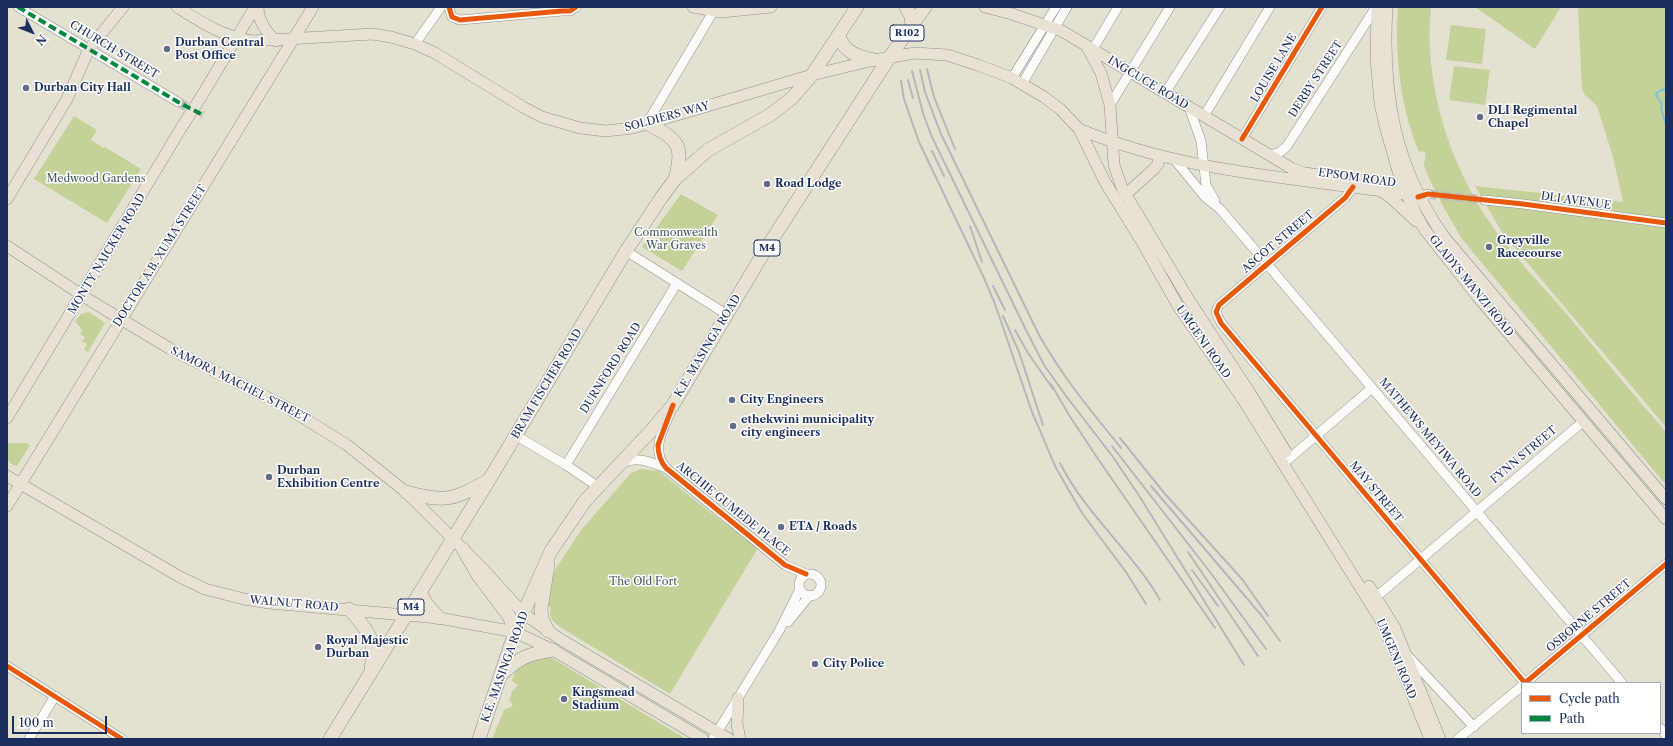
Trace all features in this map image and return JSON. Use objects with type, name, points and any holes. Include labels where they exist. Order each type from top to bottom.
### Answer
[{"type":"highway","name":"BRAM FISCHER ROAD","points":[[330,739],[490,480],[515,435],[626,251],[675,179],[708,150],[783,107],[804,86],[839,36],[856,7]]},
{"type":"highway","points":[[906,7],[911,16],[912,26]]},
{"type":"highway","name":"R102","points":[[889,58],[925,7]]},
{"type":"highway","points":[[839,36],[841,42],[852,53],[862,58],[874,60]]},
{"type":"highway","name":"K.E. MASINGA ROAD","points":[[479,739],[515,632],[549,555],[572,518],[597,486],[651,431],[673,405],[764,252],[889,58]]},
{"type":"highway","points":[[647,124],[667,135],[676,143],[679,149],[680,159],[675,179]]},
{"type":"highway","points":[[406,492],[426,498],[446,499],[468,492],[490,480]]},
{"type":"highway","points":[[463,549],[484,584],[509,616],[515,632]]},
{"type":"highway","points":[[548,632],[542,620],[541,609],[549,555]]},
{"type":"highway","points":[[420,592],[426,603],[439,618]]},
{"type":"highway","points":[[349,609],[371,637],[373,650],[370,675]]},
{"type":"highway","points":[[501,674],[516,661],[527,655],[553,650]]},
{"type":"main road","points":[[7,199],[66,99],[89,49],[123,7]]},
{"type":"main road","name":"SOLDIERS WAY","points":[[177,7],[215,31],[236,38],[252,41],[276,41],[373,34],[415,44],[435,53],[529,111],[556,122],[580,128],[606,130],[633,128],[812,75],[874,60],[889,58]]},
{"type":"main road","name":"MONTY NAICKER ROAD","points":[[7,418],[255,7]]},
{"type":"main road","points":[[258,7],[262,25],[276,41]]},
{"type":"main road","name":"DOCTOR A.B. XUMA STREET","points":[[7,506],[313,7]]},
{"type":"main road","points":[[693,7],[714,9],[721,12],[771,7]]},
{"type":"main road","name":"INGCUCE ROAD","points":[[989,7],[1049,27],[1089,47],[1130,73],[1291,168],[1304,173]]},
{"type":"main road","name":"GLADYS MANZI ROAD","points":[[1376,7],[1376,59],[1380,103],[1416,192],[1445,238],[1666,500]]},
{"type":"main road","name":"GLADYS MANZI ROAD","points":[[1387,7],[1385,58],[1388,101],[1400,148],[1416,192],[1417,216],[1425,230],[1477,296],[1581,423],[1666,519]]},
{"type":"main road","name":"UMGENI ROAD","points":[[1089,47],[1101,73],[1110,105],[1112,142],[1116,173],[1125,195],[1246,396],[1395,628],[1440,739]]},
{"type":"main road","name":"UMGENI ROAD","points":[[889,58],[915,53],[947,55],[978,64],[1017,81],[1060,109],[1079,129],[1105,182],[1142,242],[1178,306],[1246,396]]},
{"type":"main road","name":"EPSOM ROAD","points":[[1079,129],[1112,142],[1159,156],[1203,165],[1381,191],[1416,192]]},
{"type":"main road","points":[[1125,195],[1154,169],[1158,164],[1159,156]]},
{"type":"main road","name":"EPSOM ROAD","points":[[1304,173],[1416,192]]},
{"type":"main road","points":[[1381,191],[1391,198],[1425,230]]},
{"type":"main road","name":"SAMORA MACHEL STREET","points":[[7,246],[82,295],[187,358],[237,381],[286,407],[347,445],[406,492],[454,539],[524,614],[548,632],[714,736],[729,739]]},
{"type":"main road","points":[[1477,296],[1486,288]]},
{"type":"main road","points":[[1178,306],[1189,300]]},
{"type":"main road","points":[[1581,423],[1593,413]]},
{"type":"main road","name":"UMGENI ROAD","points":[[1286,460],[1383,624],[1430,739]]},
{"type":"main road","name":"WALNUT ROAD","points":[[7,476],[180,577],[205,589],[244,599],[269,603],[406,614],[439,618],[515,632],[553,650],[702,739]]},
{"type":"main road","points":[[738,698],[737,724],[740,739]]},
{"type":"street","name":"CHURCH STREET","points":[[18,7],[178,102]]},
{"type":"street","points":[[415,44],[441,7]]},
{"type":"street","points":[[449,7],[452,17],[460,20],[562,12],[576,7]]},
{"type":"street","points":[[1049,27],[1056,7]]},
{"type":"street","points":[[1017,81],[1049,27],[1067,7]]},
{"type":"street","points":[[1089,47],[1118,7]]},
{"type":"street","points":[[1110,105],[1170,7]]},
{"type":"street","points":[[1165,93],[1220,7]]},
{"type":"street","points":[[1204,116],[1270,7]]},
{"type":"street","name":"LOUISE LANE","points":[[1242,139],[1322,7]]},
{"type":"street","name":"DERBY STREET","points":[[1269,155],[1279,153],[1287,146],[1376,7]]},
{"type":"street","points":[[647,124],[714,9]]},
{"type":"street","name":"MATHEWS MEYIWA ROAD","points":[[1189,107],[1201,141],[1206,185],[1220,210]]},
{"type":"street","name":"MATHEWS MEYIWA ROAD","points":[[1174,159],[1205,196],[1220,210],[1267,264],[1621,682]]},
{"type":"street","name":"ASCOT STREET","points":[[1216,312],[1219,305],[1345,198],[1353,187]]},
{"type":"street","name":"DLI AVENUE","points":[[1484,200],[1666,222]]},
{"type":"street","points":[[626,251],[726,314]]},
{"type":"street","name":"DURNFORD ROAD","points":[[566,465],[677,283]]},
{"type":"street","name":"MAY STREET","points":[[1216,312],[1221,323],[1524,682]]},
{"type":"street","points":[[1286,460],[1372,388]]},
{"type":"street","name":"ARCHIE GUMEDE PLACE","points":[[666,468],[659,457],[658,445],[673,405]]},
{"type":"street","name":"FYNN STREET","points":[[1376,597],[1581,423]]},
{"type":"street","points":[[515,435],[566,465],[597,486]]},
{"type":"street","name":"ARCHIE GUMEDE PLACE","points":[[619,464],[628,460],[644,459],[666,468],[785,565],[800,586]]},
{"type":"street","name":"OSBORNE STREET","points":[[1526,682],[1666,564]]},
{"type":"street","name":"ARCHIE GUMEDE PLACE","points":[[785,565],[806,574]]},
{"type":"street","points":[[714,736],[779,631],[800,586],[802,578],[806,574],[816,575],[821,583],[819,591],[810,595],[779,631]]},
{"type":"street","points":[[800,586],[804,593],[810,595]]},
{"type":"street","points":[[1405,653],[1474,727]]},
{"type":"street","points":[[7,666],[122,739]]},
{"type":"street","points":[[1458,739],[1521,687]]},
{"type":"street","points":[[29,739],[55,696]]},
{"type":"green space","name":"Greyville Racecourse","points":[[1398,7],[1431,7],[1431,64],[1436,93],[1442,122],[1464,177],[1477,203],[1510,249],[1666,432],[1666,485],[1462,239],[1444,208],[1427,174],[1424,165],[1426,153],[1422,151],[1419,152],[1403,100],[1398,62]]},
{"type":"green space","points":[[1475,7],[1561,7],[1535,49]]},
{"type":"green space","points":[[1578,7],[1666,7],[1666,427],[1503,234],[1475,186],[1623,202],[1613,157],[1597,106],[1585,95],[1582,89]]},
{"type":"green space","points":[[1451,25],[1486,29],[1482,64],[1446,60]]},
{"type":"green space","points":[[1454,66],[1490,70],[1485,105],[1449,100]]},
{"type":"green space","name":"Medwood Gardens","points":[[74,116],[97,130],[91,140],[141,169],[107,223],[34,179]]},
{"type":"green space","name":"Commonwealth War Graves","points":[[681,194],[718,215],[682,271],[642,247]]},
{"type":"green space","points":[[89,312],[105,323],[88,352],[84,350],[87,344],[82,341],[85,337],[80,334],[82,330],[75,321],[81,314]]},
{"type":"green space","points":[[27,443],[30,445],[17,466],[11,464],[7,459],[7,444]]},
{"type":"green space","name":"The Old Fort","points":[[641,469],[659,471],[758,548],[670,694],[560,627],[551,618],[551,607],[544,604],[555,570],[581,530],[631,473]]},
{"type":"green space","name":"Kingsmead Stadium","points":[[546,657],[552,658],[686,739],[492,739],[504,710],[511,707],[513,704],[509,701],[512,691],[518,685],[512,681],[514,675],[525,664]]},
{"type":"waterway","points":[[1666,88],[1658,92],[1656,95],[1662,104],[1661,109],[1666,124]]},
{"type":"tunnel","points":[[178,102],[203,115]]},
{"type":"tunnel","points":[[1428,194],[1484,200]]},
{"type":"railway","points":[[927,69],[934,97],[955,149]]},
{"type":"railway","points":[[920,70],[925,92],[941,134],[1038,333],[1066,378],[1121,448]]},
{"type":"railway","points":[[912,71],[923,113],[931,135],[1044,365],[1113,457],[1138,494],[1244,665]]},
{"type":"railway","points":[[908,80],[913,98]]},
{"type":"railway","points":[[901,81],[904,99],[919,142],[995,304],[1032,412],[1056,468],[1082,513],[1126,572],[1146,604]]},
{"type":"railway","points":[[932,151],[944,176]]},
{"type":"railway","points":[[970,226],[982,262]]},
{"type":"railway","points":[[993,286],[1005,310]]},
{"type":"railway","points":[[1003,316],[1019,352],[1043,425]]},
{"type":"railway","points":[[1015,330],[1028,353],[1053,389]]},
{"type":"railway","points":[[1051,384],[1096,456],[1215,628]]},
{"type":"railway","points":[[1120,438],[1165,494],[1242,579],[1268,616]]},
{"type":"railway","points":[[1112,446],[1210,572],[1266,649]]},
{"type":"railway","points":[[1060,463],[1083,499],[1149,582],[1160,600]]},
{"type":"railway","points":[[1151,486],[1262,616],[1280,641]]},
{"type":"railway","points":[[1188,552],[1258,656]]},
{"type":"railway","points":[[1192,570],[1218,606]]},
{"type":"marked path","points":[[18,7],[178,102],[203,115]]},
{"type":"cycle path","points":[[449,7],[452,17],[460,20],[570,11],[576,7]]},
{"type":"cycle path","points":[[1242,139],[1322,7]]},
{"type":"cycle path","points":[[1353,187],[1345,198],[1219,305],[1216,312],[1221,323],[1524,682]]},
{"type":"cycle path","points":[[1418,197],[1428,194],[1523,204],[1666,223]]},
{"type":"cycle path","points":[[673,405],[658,445],[658,451],[662,463],[666,468],[785,565],[806,574]]},
{"type":"cycle path","points":[[1526,682],[1666,564]]},
{"type":"cycle path","points":[[7,666],[122,739]]},
{"type":"place","name":"Durban Central Post Office","points":[[167,49]]},
{"type":"place","name":"Durban City Hall","points":[[26,88]]},
{"type":"place","name":"DLI Regimental Chapel","points":[[1480,117]]},
{"type":"place","name":"Road Lodge","points":[[767,184]]},
{"type":"place","name":"Greyville Racecourse","points":[[1489,247]]},
{"type":"place","name":"City Engineers","points":[[732,400]]},
{"type":"place","name":"ethekwini municipality city engineers","points":[[733,426]]},
{"type":"place","name":"Durban Exhibition Centre","points":[[269,477]]},
{"type":"place","name":"ETA / Roads","points":[[781,527]]},
{"type":"place","name":"Royal Majestic Durban","points":[[318,647]]},
{"type":"place","name":"City Police","points":[[815,664]]},
{"type":"place","name":"Kingsmead Stadium","points":[[564,699]]}]
